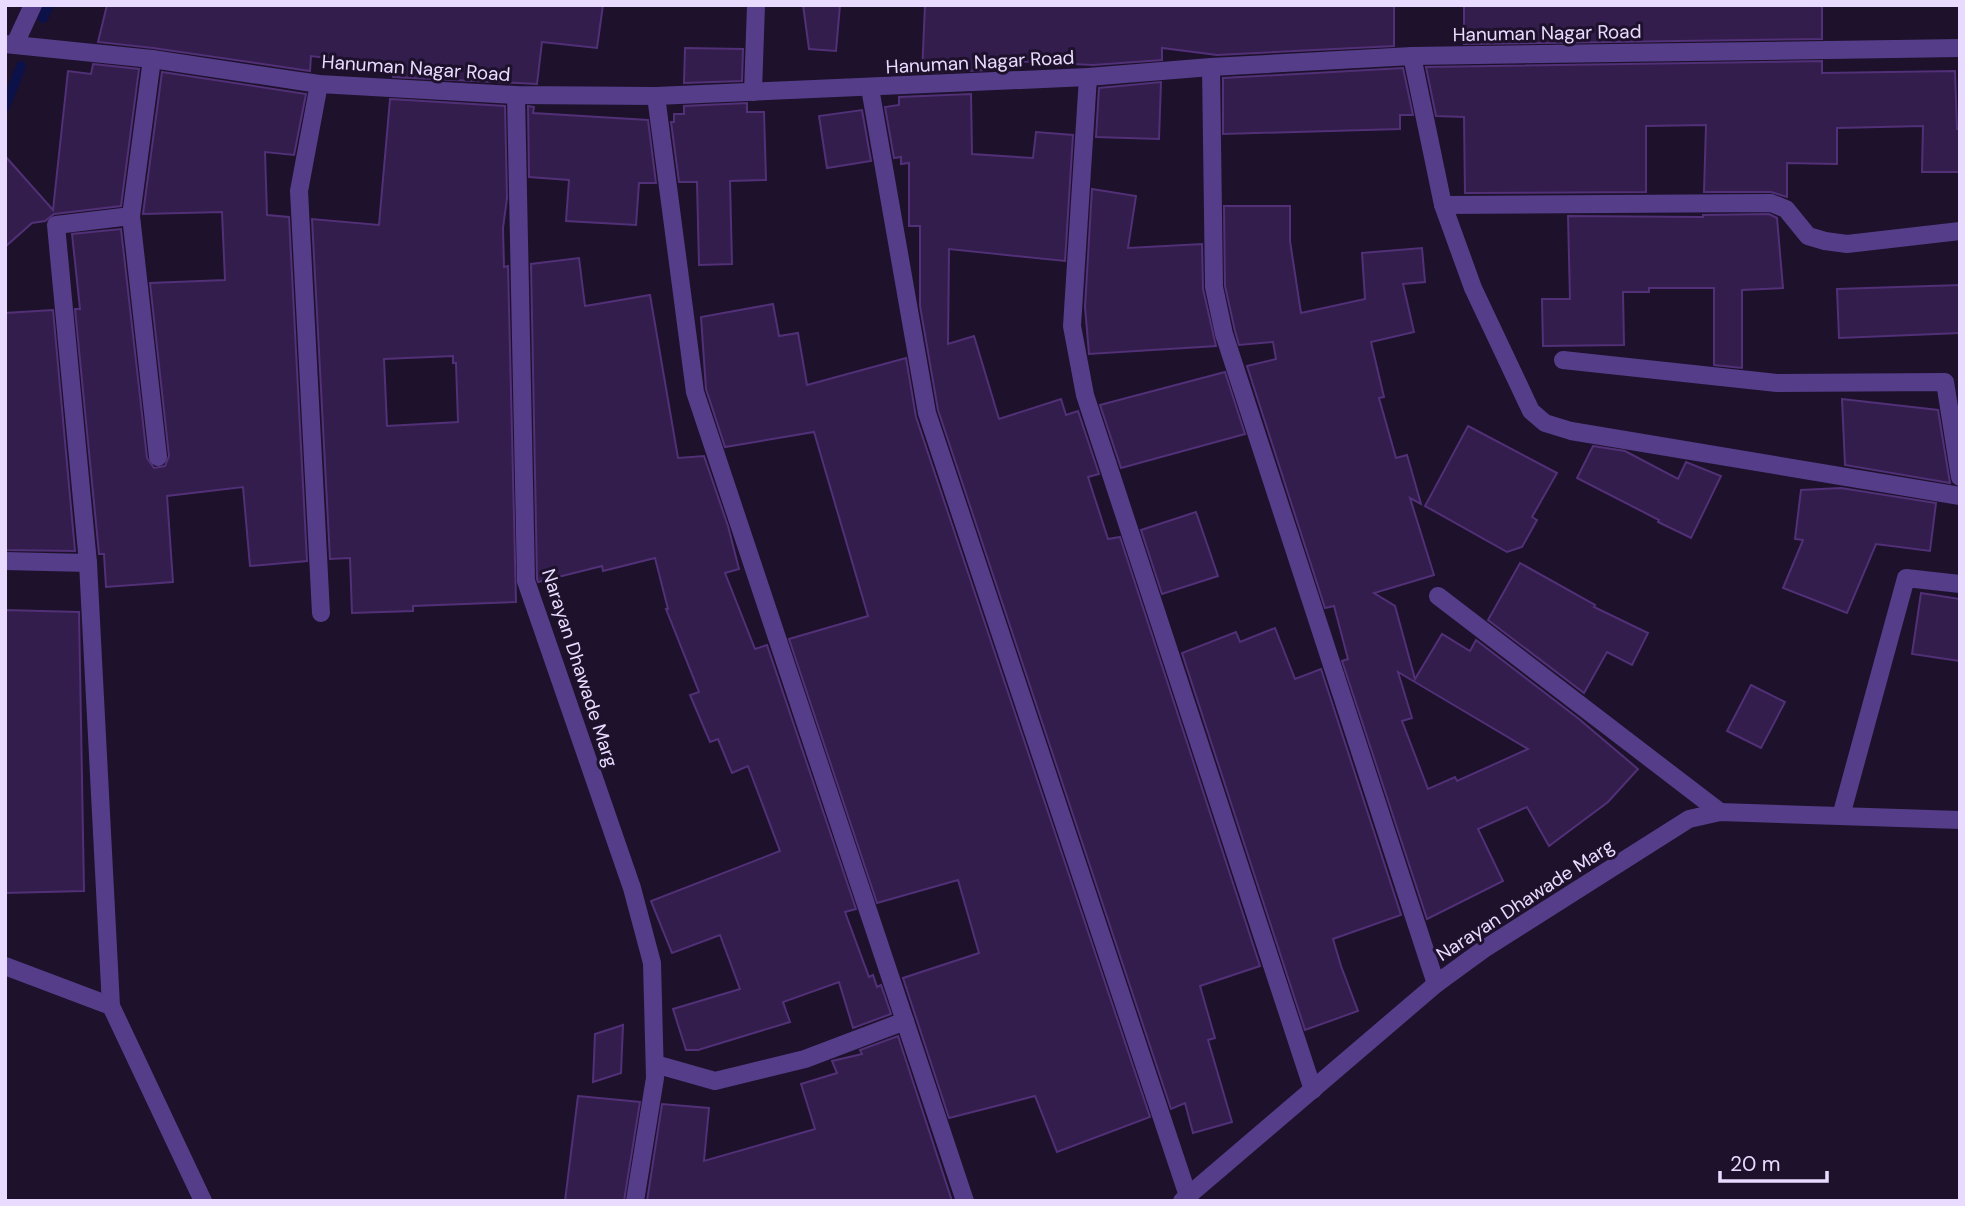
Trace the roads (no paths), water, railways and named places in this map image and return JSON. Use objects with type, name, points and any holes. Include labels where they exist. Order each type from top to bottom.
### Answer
[{"type":"street","points":[[10,44],[33,5]]},
{"type":"street","points":[[753,92],[756,5]]},
{"type":"street","name":"Hanuman Nagar Road","points":[[10,44],[152,59],[319,83],[516,95],[656,96],[1088,77],[1412,56],[1960,48]]},
{"type":"street","points":[[1412,56],[1443,205],[1473,288],[1531,411],[1545,424],[1960,496]]},
{"type":"street","points":[[152,59],[131,216],[158,457]]},
{"type":"street","points":[[1211,67],[1214,287],[1224,334],[1436,984]]},
{"type":"street","points":[[1088,77],[1072,326],[1085,395],[1313,1090]]},
{"type":"street","points":[[319,83],[299,191],[321,614]]},
{"type":"street","points":[[870,88],[926,413],[1185,1198]]},
{"type":"street","name":"Narayan Dhawade Marg","points":[[516,95],[526,580],[632,888],[652,963],[655,1064],[635,1201]]},
{"type":"street","points":[[656,96],[695,392],[965,1201]]},
{"type":"street","points":[[1443,205],[1771,203],[1786,209],[1808,236],[1825,241],[1847,243],[1960,231]]},
{"type":"street","points":[[131,216],[56,225],[88,564],[111,1006],[203,1201]]},
{"type":"street","points":[[1563,360],[1777,383],[1945,382],[1960,477]]},
{"type":"street","points":[[5,561],[88,564]]},
{"type":"street","points":[[1841,816],[1906,578],[1960,584]]},
{"type":"street","points":[[1438,596],[1720,812]]},
{"type":"street","name":"Narayan Dhawade Marg","points":[[1185,1198],[1436,984],[1485,949],[1689,819],[1720,812],[1960,820]]},
{"type":"street","points":[[5,966],[111,1006]]},
{"type":"street","points":[[655,1064],[715,1080],[805,1059],[905,1020]]},
{"type":"waterway","points":[[43,18],[49,5]]},
{"type":"waterway","points":[[5,107],[21,66]]}]
